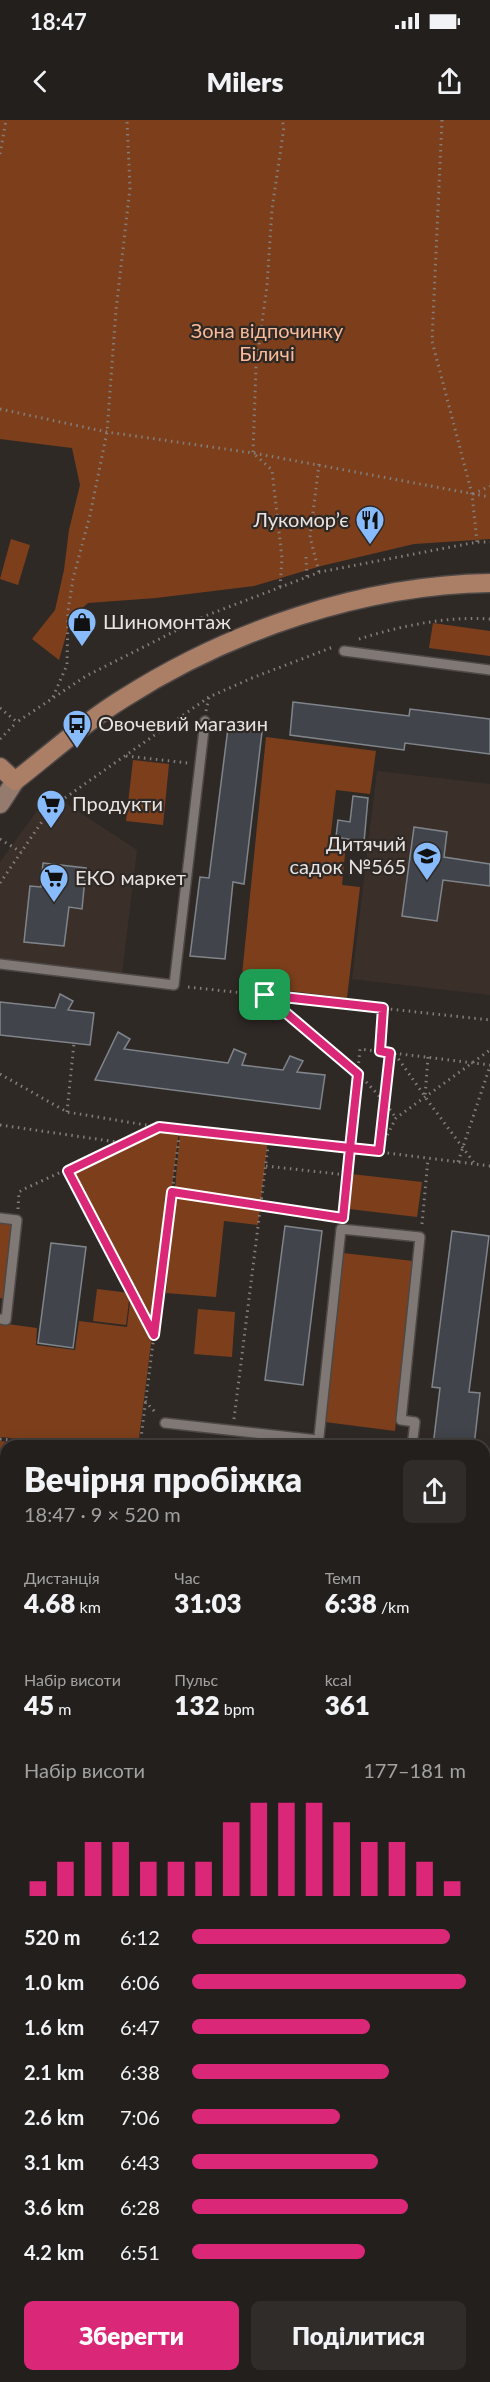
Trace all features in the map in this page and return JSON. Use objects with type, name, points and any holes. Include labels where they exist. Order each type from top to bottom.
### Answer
[{"type":"main road","points":[[0,767],[15,781],[123,698],[183,663],[260,631],[330,606],[390,591],[446,583],[490,582]]},
{"type":"street","points":[[0,804],[15,781]]},
{"type":"lane","points":[[344,648],[490,670]]},
{"type":"lane","points":[[0,964],[174,985],[205,721]]},
{"type":"lane","points":[[0,1218],[17,1220],[6,1320],[0,1319]]},
{"type":"lane","points":[[318,1440],[341,1229],[420,1237],[401,1420],[414,1422],[412,1440]]},
{"type":"lane","points":[[165,1423],[296,1440]]},
{"type":"path","points":[[0,154],[6,120]]},
{"type":"path","points":[[53,697],[67,665],[68,611],[73,579],[90,515],[107,432],[116,310],[130,188],[127,120]]},
{"type":"path","points":[[253,453],[256,367],[267,286],[272,209],[284,127],[282,120]]},
{"type":"path","points":[[442,120],[432,341],[472,494],[477,542]]},
{"type":"path","points":[[0,409],[107,432],[319,464],[490,497]]},
{"type":"path","points":[[253,453],[272,470],[282,558],[280,587]]},
{"type":"path","points":[[319,464],[310,537],[320,572]]},
{"type":"path","points":[[472,494],[490,486]]},
{"type":"path","points":[[0,739],[17,722],[86,676],[205,616],[320,572],[477,542],[490,542]]},
{"type":"path","points":[[306,557],[307,577]]},
{"type":"path","points":[[354,641],[387,631],[432,622],[490,619]]},
{"type":"path","points":[[0,883],[52,807],[208,697],[252,678],[344,648]]},
{"type":"path","points":[[0,708],[17,722]]},
{"type":"path","points":[[125,756],[199,764]]},
{"type":"path","points":[[0,839],[21,852]]},
{"type":"path","points":[[174,985],[490,1020]]},
{"type":"path","points":[[265,995],[358,1074],[385,1102],[396,1118]]},
{"type":"path","points":[[380,1051],[383,1008]]},
{"type":"path","points":[[67,1112],[74,1043]]},
{"type":"path","points":[[341,1229],[360,1048],[490,1065],[458,1162]]},
{"type":"path","points":[[379,1151],[396,1118],[490,1050]]},
{"type":"path","points":[[393,1053],[476,1164]]},
{"type":"path","points":[[379,1151],[393,1053]]},
{"type":"path","points":[[425,1097],[428,1057]]},
{"type":"path","points":[[0,1074],[67,1112],[159,1127],[269,1138],[490,1166]]},
{"type":"path","points":[[0,1125],[126,1143]]},
{"type":"path","points":[[17,1220],[19,1192],[159,1127]]},
{"type":"path","points":[[141,1440],[180,1129]]},
{"type":"path","points":[[232,1431],[269,1138]]},
{"type":"path","points":[[420,1237],[428,1158]]},
{"type":"path","points":[[266,1166],[347,1175]]},
{"type":"path","points":[[68,1171],[154,1335]]},
{"type":"path","points":[[172,1192],[343,1218]]},
{"type":"shaded area","name":"Дитячий садок №565","points":[[377,771],[490,784],[490,995],[352,979]]},
{"type":"shaded area","points":[[50,793],[137,850],[122,974],[0,959],[0,862]]},
{"type":"green space","name":"Зона відпочинку Біличі","points":[[0,120],[490,120],[490,539],[414,544],[321,566],[254,586],[156,598],[88,603],[71,618],[59,660],[32,639],[55,610],[64,570],[69,530],[80,485],[72,448],[0,439]]},
{"type":"green space","points":[[11,539],[30,545],[18,585],[0,579]]},
{"type":"green space","points":[[433,623],[490,631],[490,656],[429,648]]},
{"type":"green space","points":[[266,737],[376,751],[370,794],[336,790],[330,841],[346,844],[342,885],[360,887],[347,998],[241,985]]},
{"type":"green space","points":[[133,760],[169,764],[163,825],[126,821]]},
{"type":"green space","points":[[159,1127],[179,1130],[154,1335],[68,1171]]},
{"type":"green space","points":[[180,1131],[268,1139],[258,1225],[224,1221],[216,1297],[166,1293]]},
{"type":"green space","points":[[351,1174],[422,1182],[417,1217],[349,1209]]},
{"type":"green space","points":[[0,1220],[14,1222],[5,1299],[0,1298]]},
{"type":"green space","points":[[343,1253],[413,1261],[395,1431],[325,1422]]},
{"type":"green space","points":[[97,1289],[130,1293],[126,1325],[93,1321]]},
{"type":"green space","points":[[131,1294],[152,1336],[139,1440],[31,1440],[0,1437],[0,1323],[37,1328],[36,1345],[75,1350],[79,1321],[127,1327]]},
{"type":"green space","points":[[198,1309],[235,1312],[232,1357],[194,1354]]},
{"type":"building","points":[[293,702],[409,716],[410,709],[490,719],[490,754],[405,743],[404,750],[290,735]]},
{"type":"building","points":[[228,728],[262,732],[244,884],[233,882],[225,959],[190,956],[200,877],[209,878]]},
{"type":"building","points":[[353,796],[368,798],[364,842],[336,837],[338,820],[350,822]]},
{"type":"building","points":[[414,827],[447,832],[444,857],[490,864],[490,886],[443,880],[437,921],[402,916]]},
{"type":"building","points":[[43,863],[86,868],[82,909],[69,907],[64,946],[24,942],[30,886],[41,887]]},
{"type":"building","points":[[60,994],[73,1001],[68,1010],[94,1013],[90,1045],[0,1035],[0,1002],[55,1008]]},
{"type":"building","points":[[118,1032],[130,1039],[124,1049],[228,1063],[234,1049],[246,1054],[242,1065],[283,1070],[290,1056],[303,1061],[297,1072],[325,1075],[320,1109],[95,1080]]},
{"type":"building","points":[[285,1226],[322,1231],[303,1385],[265,1380]]},
{"type":"building","points":[[452,1231],[489,1236],[469,1392],[480,1393],[475,1440],[434,1440],[440,1388],[432,1387]]},
{"type":"building","points":[[51,1243],[86,1247],[73,1348],[38,1343]]},
{"type":"place","name":"Лукомор’є","points":[[370,546]]},
{"type":"place","name":"Шиномонтаж","points":[[82,648]]},
{"type":"place","name":"Овочевий магазин","points":[[77,750]]},
{"type":"place","name":"Продукти","points":[[51,830]]},
{"type":"place","name":"Дитячий садок №565","points":[[427,882]]},
{"type":"place","name":"ЕКО маркет","points":[[54,904]]},
{"type":"route","points":[[265,995],[358,1074],[350,1148],[159,1127],[68,1171],[154,1335],[172,1192],[343,1218],[350,1148],[379,1151],[390,1053],[380,1051],[383,1008],[265,995]]}]
